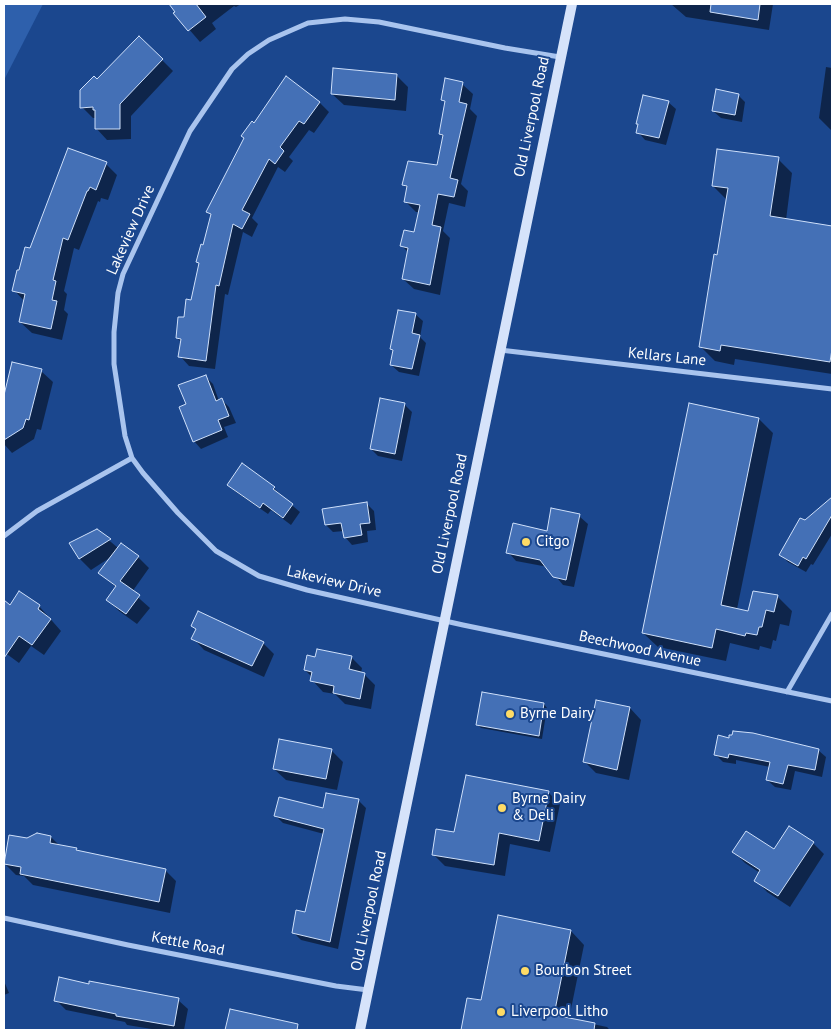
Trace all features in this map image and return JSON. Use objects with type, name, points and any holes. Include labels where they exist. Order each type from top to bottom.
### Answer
[{"type":"main road","name":"Old Liverpool Road","points":[[360,1030],[572,4]]},
{"type":"street","name":"Lakeview Drive","points":[[444,620],[307,590],[259,576],[216,551],[178,513],[132,458],[125,436],[114,364],[114,332],[118,294],[123,274],[190,131],[232,69],[248,54],[269,40],[308,23],[345,19],[379,22],[505,48],[560,57]]},
{"type":"street","name":"Kellars Lane","points":[[499,350],[832,388]]},
{"type":"street","points":[[4,536],[37,511],[132,458]]},
{"type":"street","points":[[787,692],[832,614]]},
{"type":"street","name":"Beechwood Avenue","points":[[444,620],[832,701]]},
{"type":"street","name":"Kettle Road","points":[[4,918],[138,947],[336,986],[368,990]]},
{"type":"shaded area","points":[[4,4],[43,4],[4,80]]},
{"type":"building","points":[[169,4],[196,4],[206,17],[188,31],[173,13],[175,12]]},
{"type":"building","points":[[711,4],[760,4],[758,20],[710,12]]},
{"type":"building","points":[[139,36],[163,59],[120,104],[120,129],[95,129],[95,110],[93,110],[93,107],[80,108],[80,90],[94,76],[97,79]]},
{"type":"building","points":[[333,68],[397,74],[395,100],[331,94]]},
{"type":"building","points":[[286,76],[320,102],[304,124],[299,121],[280,147],[284,151],[275,164],[269,159],[242,210],[250,214],[242,229],[233,224],[219,286],[216,285],[206,361],[178,357],[181,339],[176,338],[178,317],[184,317],[186,299],[191,300],[199,263],[196,262],[201,244],[203,245],[211,214],[206,212],[244,138],[241,136],[252,121],[254,123]]},
{"type":"building","points":[[445,78],[463,82],[459,102],[467,104],[450,178],[458,180],[454,197],[438,194],[432,225],[441,227],[430,285],[402,279],[408,248],[400,246],[404,230],[414,232],[420,205],[404,202],[407,186],[402,185],[408,161],[437,165],[443,135],[439,134],[445,101],[441,100]]},
{"type":"building","points":[[716,89],[739,94],[735,115],[712,111]]},
{"type":"building","points":[[643,95],[669,101],[659,138],[636,133],[638,124],[636,124]]},
{"type":"building","points":[[68,148],[107,162],[96,190],[90,187],[87,191],[68,240],[63,238],[53,280],[56,281],[52,300],[57,301],[51,329],[19,322],[25,294],[12,291],[25,247],[30,248]]},
{"type":"building","points":[[717,149],[779,157],[770,216],[832,226],[832,349],[830,362],[721,345],[720,351],[699,347],[714,254],[717,255],[728,188],[712,186]]},
{"type":"building","points":[[398,310],[416,313],[412,333],[420,335],[412,369],[390,365],[393,350],[390,349]]},
{"type":"building","points":[[12,362],[42,369],[29,420],[26,419],[23,428],[4,440],[4,395]]},
{"type":"building","points":[[206,375],[216,401],[222,398],[229,416],[218,420],[222,430],[193,442],[179,407],[186,404],[178,385]]},
{"type":"building","points":[[380,398],[405,403],[395,454],[370,449]]},
{"type":"building","points":[[689,403],[759,418],[721,605],[748,611],[753,591],[778,595],[774,612],[766,610],[762,627],[759,627],[757,635],[746,633],[745,636],[716,629],[712,648],[642,633]]},
{"type":"building","points":[[242,463],[275,487],[273,489],[293,504],[283,518],[263,503],[260,508],[227,485]]},
{"type":"building","points":[[832,497],[832,515],[806,559],[803,557],[798,566],[779,555],[800,518],[805,520]]},
{"type":"building","points":[[367,502],[370,523],[360,524],[362,535],[344,538],[341,523],[325,525],[322,509]]},
{"type":"building","points":[[551,508],[580,514],[566,580],[553,577],[540,560],[506,553],[513,523],[547,531]]},
{"type":"building","points":[[97,529],[111,539],[79,559],[69,543]]},
{"type":"building","points":[[121,543],[139,556],[120,581],[140,595],[126,614],[106,600],[116,586],[98,573]]},
{"type":"building","points":[[19,591],[40,605],[38,609],[51,619],[32,645],[19,636],[4,658],[4,600],[10,605]]},
{"type":"building","points":[[198,611],[264,642],[252,666],[191,639],[196,629],[191,626]]},
{"type":"building","points":[[317,649],[352,656],[349,669],[365,673],[360,699],[333,693],[334,686],[310,681],[312,672],[304,670],[307,655],[315,657]]},
{"type":"building","name":"Byrne Dairy","points":[[482,692],[544,703],[539,736],[476,725]]},
{"type":"building","points":[[596,700],[630,707],[617,770],[583,762]]},
{"type":"building","points":[[733,731],[753,733],[819,749],[815,770],[788,765],[783,784],[766,780],[770,762],[729,754],[728,758],[714,755],[718,735],[729,738]]},
{"type":"building","points":[[279,739],[332,749],[326,779],[273,769]]},
{"type":"building","name":"Byrne Dairy & Deli","points":[[466,775],[549,791],[539,841],[499,833],[494,865],[432,855],[436,829],[454,832]]},
{"type":"building","points":[[326,793],[359,799],[330,942],[292,933],[296,910],[305,912],[324,829],[274,816],[279,797],[323,808]]},
{"type":"building","points":[[789,826],[814,842],[778,896],[754,881],[760,870],[732,852],[746,831],[774,849]]},
{"type":"building","points":[[37,833],[51,836],[50,843],[166,869],[159,902],[20,874],[21,867],[4,864],[9,835],[27,838]]},
{"type":"building","points":[[498,915],[571,930],[554,1015],[595,1023],[594,1030],[461,1030],[467,998],[481,1000]]},
{"type":"building","points":[[59,977],[89,984],[89,981],[179,998],[174,1026],[116,1016],[116,1014],[54,1001]]},
{"type":"building","points":[[230,1009],[298,1024],[297,1030],[225,1030]]},
{"type":"place","name":"Citgo","points":[[526,542]]},
{"type":"place","name":"Byrne Dairy","points":[[510,714]]},
{"type":"place","name":"Byrne Dairy & Deli","points":[[502,808]]},
{"type":"place","name":"Bourbon Street","points":[[525,971]]},
{"type":"place","name":"Liverpool Litho","points":[[501,1012]]}]
